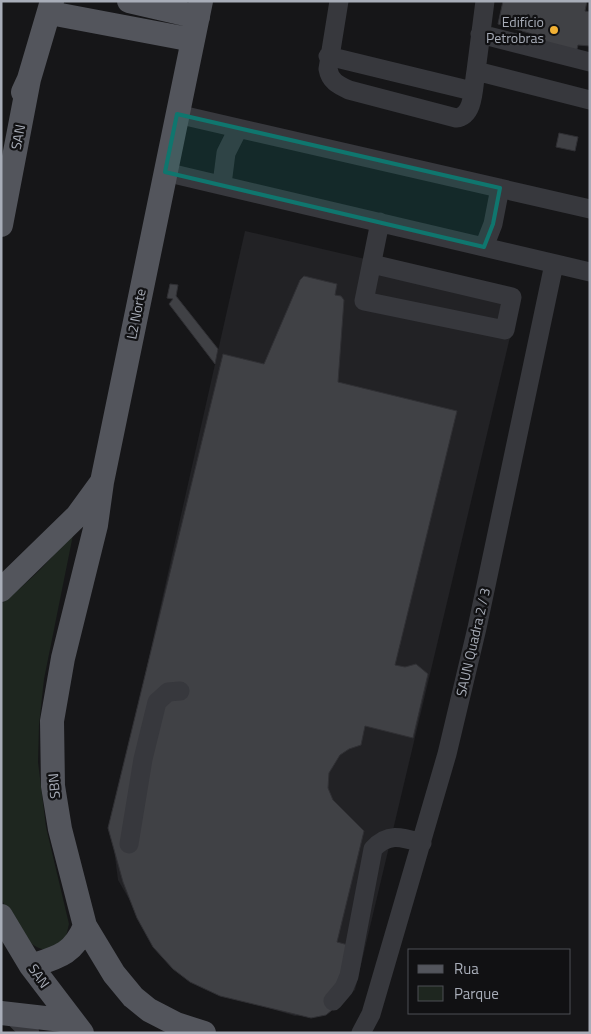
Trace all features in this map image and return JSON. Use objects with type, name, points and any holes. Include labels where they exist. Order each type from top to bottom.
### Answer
[{"type":"main road","points":[[129,1],[200,9]]},
{"type":"main road","points":[[1,137],[29,79],[51,7],[193,40]]},
{"type":"main road","name":"L2 Norte","points":[[1,590],[77,516],[102,482],[200,9]]},
{"type":"main road","name":"SAN","points":[[1,225],[29,79]]},
{"type":"main road","name":"SBN","points":[[102,482],[96,525],[63,658],[52,721],[53,786],[60,829],[85,926],[114,974],[133,997],[149,1010],[170,1021],[204,1033]]},
{"type":"main road","name":"SAN","points":[[1,916],[31,966],[77,1027]]},
{"type":"main road","points":[[31,966],[66,952],[78,941],[85,926]]},
{"type":"main road","points":[[5,1013],[77,1027]]},
{"type":"street","points":[[339,1],[328,56],[329,76],[334,83],[349,90],[456,118],[466,116],[469,111],[485,1]]},
{"type":"street","points":[[480,34],[590,62]]},
{"type":"street","points":[[328,56],[472,91]]},
{"type":"street","points":[[476,71],[590,100]]},
{"type":"street","points":[[177,114],[590,209]]},
{"type":"street","points":[[222,184],[226,153],[238,129]]},
{"type":"street","points":[[165,172],[590,272]]},
{"type":"street","points":[[484,247],[493,224],[500,188]]},
{"type":"street","points":[[372,264],[512,297],[505,330],[364,301],[380,222]]},
{"type":"street","name":"SAUN Quadra 2 / 3","points":[[361,1033],[371,1014],[447,754],[477,628],[554,264]]},
{"type":"street","points":[[129,844],[143,759],[157,702],[168,692],[180,691]]},
{"type":"street","points":[[334,1001],[350,976],[373,849],[387,837],[401,837],[422,843]]},
{"type":"street","points":[[5,1013],[30,1033]]},
{"type":"street","points":[[371,1014],[377,1033]]},
{"type":"highlighted area","points":[[177,114],[500,188],[493,224],[484,247],[165,172]]},
{"type":"shaded area","points":[[245,231],[520,295],[355,990],[330,1011],[295,1016],[203,988],[162,956],[118,880],[111,826]]},
{"type":"green space","points":[[74,530],[44,679],[39,725],[38,762],[46,827],[69,924],[65,941],[46,950],[31,943],[24,937],[1,898],[1,604],[40,570]]},
{"type":"building","name":"Edifício Petrobras","points":[[503,1],[587,1],[585,11],[590,12],[590,46],[578,45],[575,58],[536,50],[539,36],[498,24]]},
{"type":"building","points":[[559,133],[578,137],[575,151],[556,147]]},
{"type":"building","points":[[304,276],[337,284],[335,295],[341,296],[344,300],[338,382],[457,411],[395,665],[405,667],[416,664],[428,674],[413,738],[365,726],[361,745],[349,749],[340,755],[329,773],[328,788],[333,800],[364,831],[337,942],[363,949],[338,1005],[326,1015],[311,1018],[220,996],[190,982],[173,969],[153,947],[137,918],[123,882],[108,828],[223,354],[264,364],[300,280]]},
{"type":"building","points":[[170,284],[178,285],[176,296],[218,349],[215,364],[169,304],[173,299],[167,298]]},
{"type":"place","name":"Edifício Petrobras","points":[[554,30]]}]
